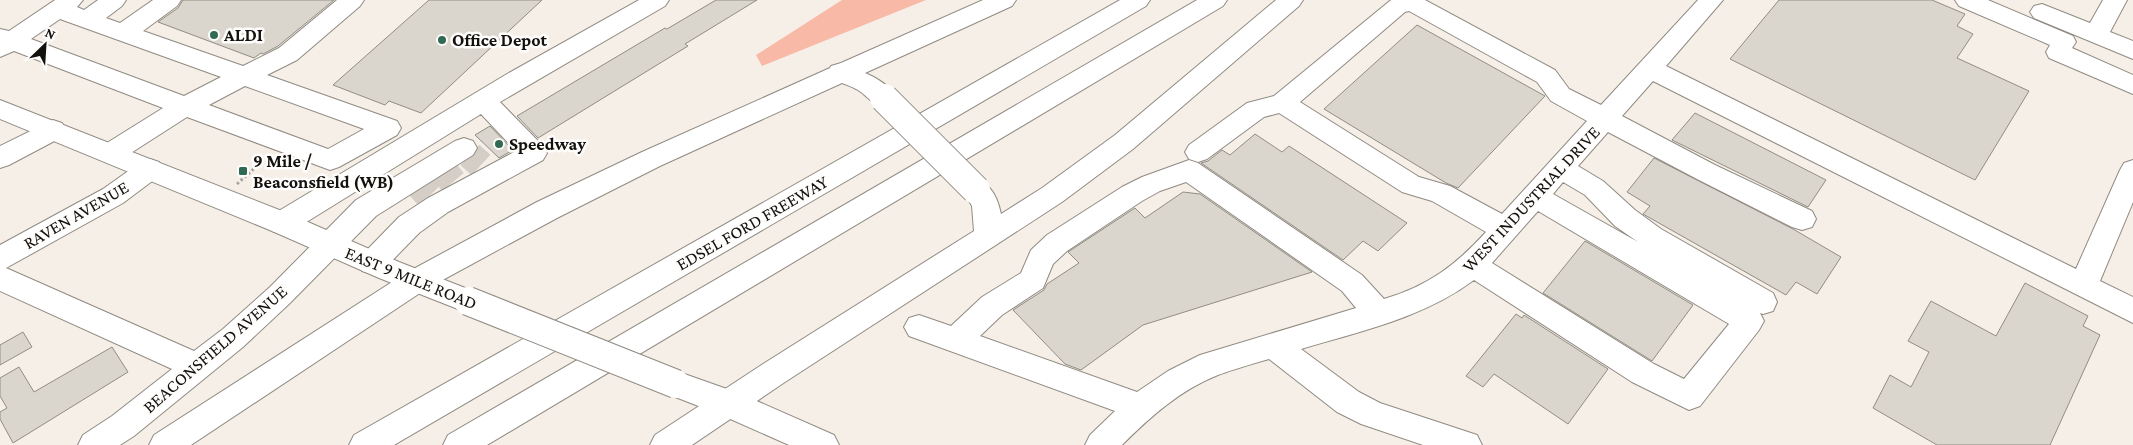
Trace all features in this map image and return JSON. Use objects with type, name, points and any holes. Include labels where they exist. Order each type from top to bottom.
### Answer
[{"type":"main road","points":[[87,20],[114,0]]},
{"type":"main road","points":[[123,33],[169,0]]},
{"type":"main road","points":[[110,153],[185,106],[288,54],[352,0]]},
{"type":"main road","points":[[282,223],[483,100],[657,0]]},
{"type":"main road","points":[[165,445],[416,281],[538,215],[840,72],[1004,0]]},
{"type":"main road","name":"EDSEL FORD FREEWAY","points":[[365,445],[1138,0]]},
{"type":"main road","points":[[459,445],[1215,0]]},
{"type":"main road","points":[[666,445],[774,373],[1052,195],[1124,142],[1291,0]]},
{"type":"main road","name":"WEST INDUSTRIAL DRIVE","points":[[1101,445],[1160,390],[1188,373],[1379,313],[1431,294],[1451,283],[1473,265],[1711,0]]},
{"type":"main road","points":[[1967,0],[2096,35],[2133,51]]},
{"type":"main road","points":[[2013,0],[2064,42],[2058,52],[2133,85]]},
{"type":"main road","points":[[2096,35],[2115,0]]},
{"type":"main road","points":[[64,4],[87,20],[388,128],[330,160],[4,42],[64,4]]},
{"type":"main road","points":[[1198,152],[1256,110],[1282,103],[1398,6],[1412,4],[1473,34],[1546,76],[1560,95],[1606,117],[1706,172],[1802,219]]},
{"type":"main road","points":[[1650,69],[2133,311]]},
{"type":"main road","points":[[840,72],[866,83],[884,98],[976,190],[984,199],[988,210],[990,221],[987,237]]},
{"type":"main road","points":[[441,126],[476,161],[500,173],[534,153],[483,100]]},
{"type":"main road","points":[[1282,103],[1411,185],[1440,193],[1505,229]]},
{"type":"main road","name":"EAST 9 MILE ROAD","points":[[0,109],[282,223],[416,281],[730,404],[783,438],[823,445]]},
{"type":"main road","points":[[0,158],[53,130]]},
{"type":"main road","points":[[372,263],[410,225],[419,195],[476,161]]},
{"type":"main road","points":[[419,195],[476,161]]},
{"type":"main road","points":[[373,166],[419,195]]},
{"type":"main road","points":[[1560,168],[1594,188],[1625,218],[1651,237],[1764,302]]},
{"type":"main road","name":"RAVEN AVENUE","points":[[0,259],[113,196],[150,169]]},
{"type":"main road","points":[[956,340],[992,306],[1034,280],[1041,258],[1057,242],[1132,194],[1151,184],[1189,170],[1352,283],[1379,313]]},
{"type":"main road","points":[[2084,286],[2133,170]]},
{"type":"main road","name":"BEACONSFIELD AVENUE","points":[[94,445],[123,426],[233,338],[366,208],[419,195]]},
{"type":"main road","points":[[1473,265],[1643,373],[1689,396],[1749,321],[1534,196]]},
{"type":"main road","points":[[0,278],[198,367]]},
{"type":"main road","points":[[919,327],[1141,407]]},
{"type":"main road","points":[[1273,345],[1348,402],[1372,414],[1466,445]]},
{"type":"path","points":[[244,178],[257,166]]},
{"type":"shaded area","points":[[842,0],[926,0],[762,66],[756,55]]},
{"type":"building","points":[[183,0],[334,0],[278,46],[254,58],[158,22],[178,8]]},
{"type":"building","name":"Office Depot","points":[[429,0],[542,0],[421,113],[389,101],[385,105],[333,85]]},
{"type":"building","points":[[716,0],[757,0],[685,44],[688,46],[538,138],[517,116],[665,28],[667,29]]},
{"type":"building","points":[[1779,0],[1932,0],[1965,14],[1957,26],[1973,34],[1957,58],[2029,91],[1975,180],[1730,59]]},
{"type":"building","points":[[1417,25],[1545,96],[1458,188],[1446,183],[1324,109]]},
{"type":"building","points":[[1695,113],[1826,180],[1808,207],[1672,140]]},
{"type":"building","points":[[490,126],[513,150],[499,158],[475,135]]},
{"type":"building","points":[[1255,134],[1282,152],[1289,146],[1407,223],[1378,251],[1363,241],[1343,260],[1201,163],[1208,161],[1222,150],[1230,155]]},
{"type":"building","points":[[1654,158],[1793,229],[1841,257],[1817,294],[1796,282],[1786,295],[1643,214],[1650,206],[1627,192]]},
{"type":"building","points":[[1183,192],[1200,194],[1312,272],[1143,325],[1081,370],[1065,364],[1013,310],[1044,290],[1047,284],[1079,263],[1068,252],[1135,208],[1145,218]]},
{"type":"building","points":[[1585,241],[1693,305],[1652,361],[1543,293]]},
{"type":"building","points":[[2025,283],[2088,316],[2083,326],[2100,335],[2050,445],[1937,445],[1873,408],[1890,375],[1911,387],[1929,352],[1908,341],[1931,301],[1996,336]]},
{"type":"building","points":[[1516,314],[1522,318],[1524,315],[1608,369],[1568,424],[1494,374],[1483,387],[1466,376]]},
{"type":"building","points":[[23,332],[32,347],[0,365],[0,345]]},
{"type":"building","points":[[112,347],[128,372],[13,443],[0,419],[0,412],[7,408],[0,396],[0,378],[19,367],[34,392]]},
{"type":"tunnel","points":[[470,155],[481,165]]},
{"type":"tunnel","points":[[443,170],[453,182]]},
{"type":"tunnel","points":[[419,185],[429,196]]},
{"type":"place","name":"ALDI","points":[[214,35]]},
{"type":"place","name":"Office Depot","points":[[442,40]]},
{"type":"place","name":"Speedway","points":[[499,144]]},
{"type":"place","name":"9 Mile / Beaconsfield (WB)","points":[[243,171]]}]
